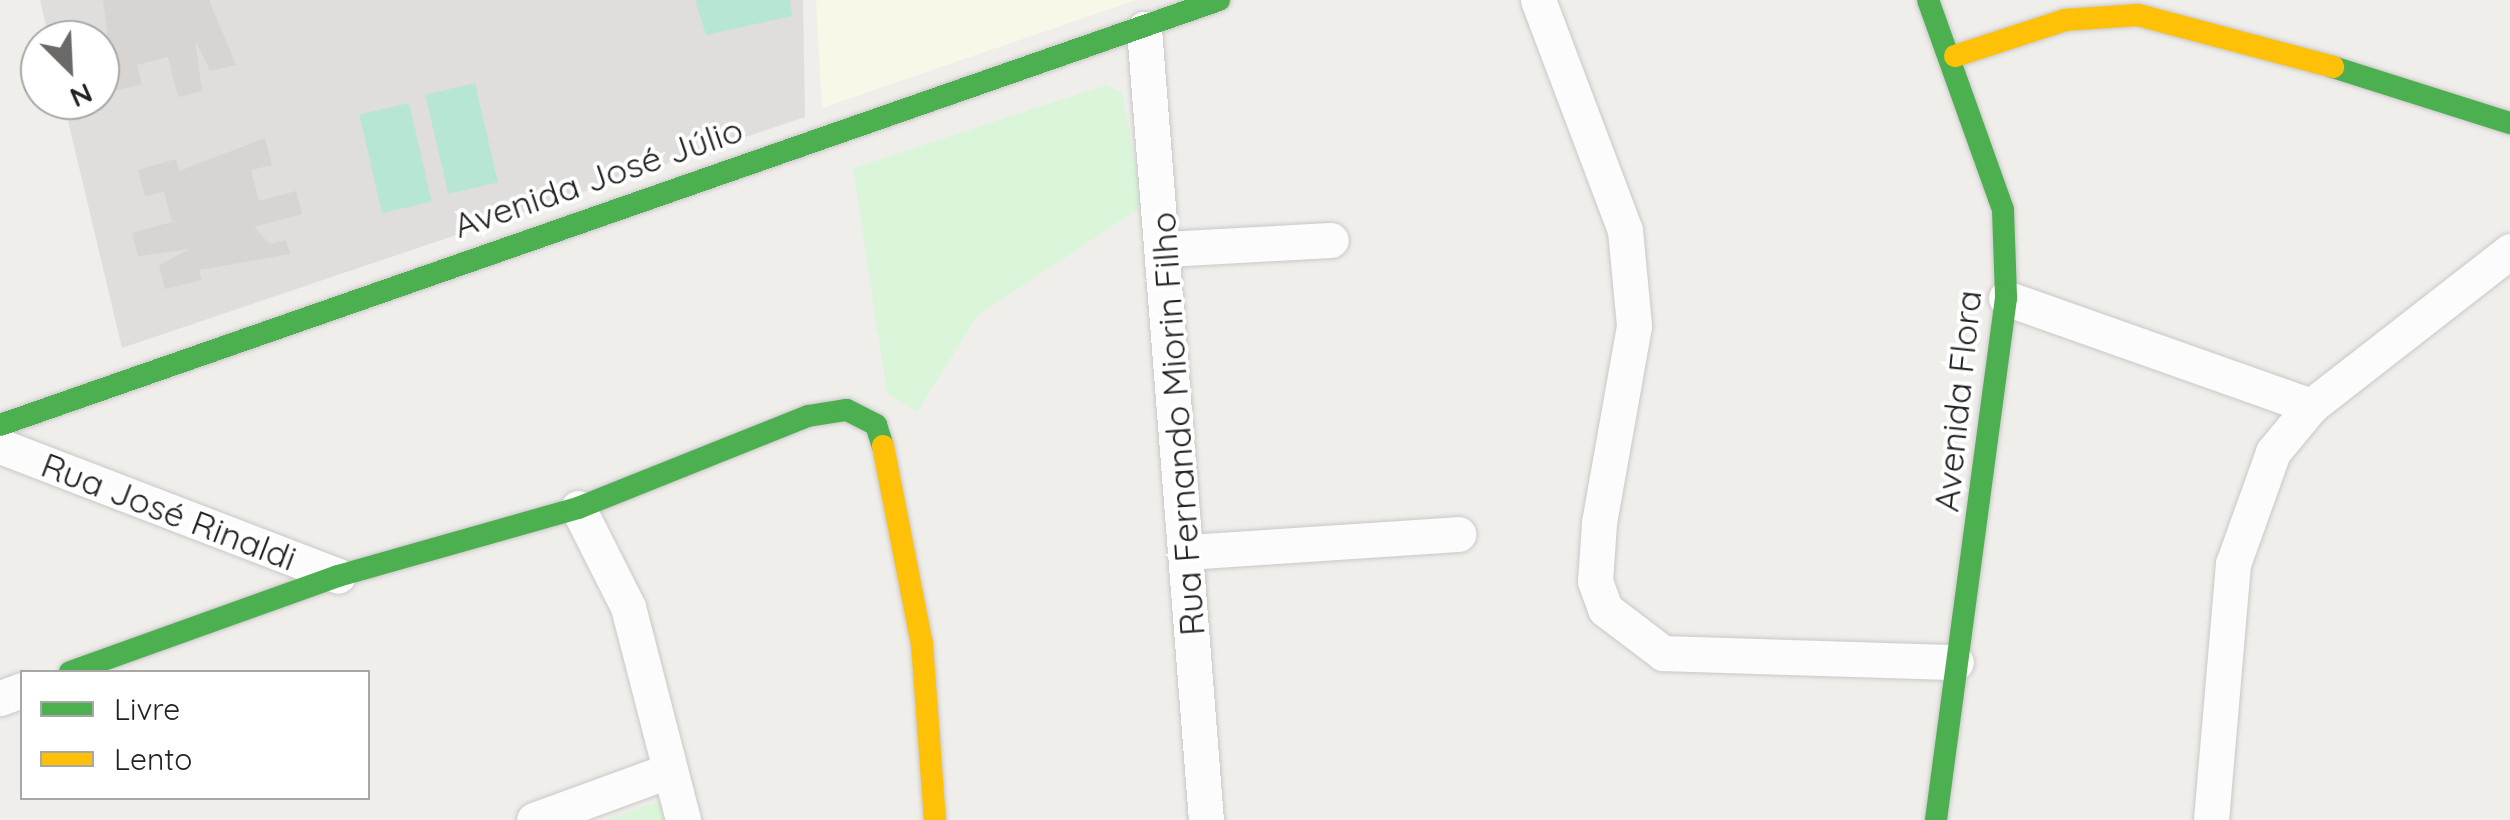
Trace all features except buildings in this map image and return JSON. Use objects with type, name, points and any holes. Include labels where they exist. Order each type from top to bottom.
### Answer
[{"type":"street","name":"Avenida José Júlio","points":[[0,425],[1220,0]]},
{"type":"street","points":[[1538,0],[1625,230],[1634,326],[1598,522],[1595,582],[1605,609],[1662,653],[1956,662]]},
{"type":"street","name":"Avenida Flora","points":[[1928,0],[1955,56],[2003,210],[2006,298],[1936,820]]},
{"type":"street","points":[[1955,56],[2064,20],[2138,15],[2230,34],[2510,124]]},
{"type":"street","name":"Rua Fernando Miorin Filho","points":[[1144,28],[1206,820]]},
{"type":"street","points":[[1164,248],[1332,240]]},
{"type":"street","points":[[2211,820],[2222,636],[2240,534],[2273,452],[2311,406],[2510,251]]},
{"type":"street","points":[[2006,298],[2311,406]]},
{"type":"street","points":[[76,670],[338,576],[578,508],[808,416],[863,413],[897,488],[922,644],[935,820]]},
{"type":"street","name":"Rua José Rinaldi","points":[[0,446],[338,576]]},
{"type":"street","points":[[578,508],[628,607],[683,820]]},
{"type":"street","points":[[1188,552],[1458,534]]},
{"type":"street","points":[[534,820],[668,771]]},
{"type":"shaded area","points":[[40,0],[803,0],[805,117],[122,348],[68,120],[120,120],[120,20],[44,20]]},
{"type":"shaded area","points":[[816,0],[1136,0],[822,108]]},
{"type":"green space","points":[[695,0],[790,0],[792,16],[706,35]]},
{"type":"green space","points":[[475,83],[498,182],[448,194],[425,94]]},
{"type":"green space","points":[[1106,85],[1122,92],[1143,206],[978,315],[917,412],[887,394],[853,168]]},
{"type":"green space","points":[[409,103],[432,201],[382,213],[359,114]]},
{"type":"green space","points":[[663,800],[665,820],[605,820]]},
{"type":"traffic: fast","points":[[0,425],[1219,0]]},
{"type":"traffic: fast","points":[[1928,0],[2003,210],[2006,298],[1936,820]]},
{"type":"traffic: fast","points":[[2333,67],[2510,123]]},
{"type":"traffic: fast","points":[[76,670],[338,576],[578,508],[808,416],[847,410],[876,425],[883,446]]},
{"type":"traffic: slow","points":[[1955,56],[2065,20],[2138,15],[2333,67]]},
{"type":"traffic: slow","points":[[883,446],[922,644],[935,820]]}]
